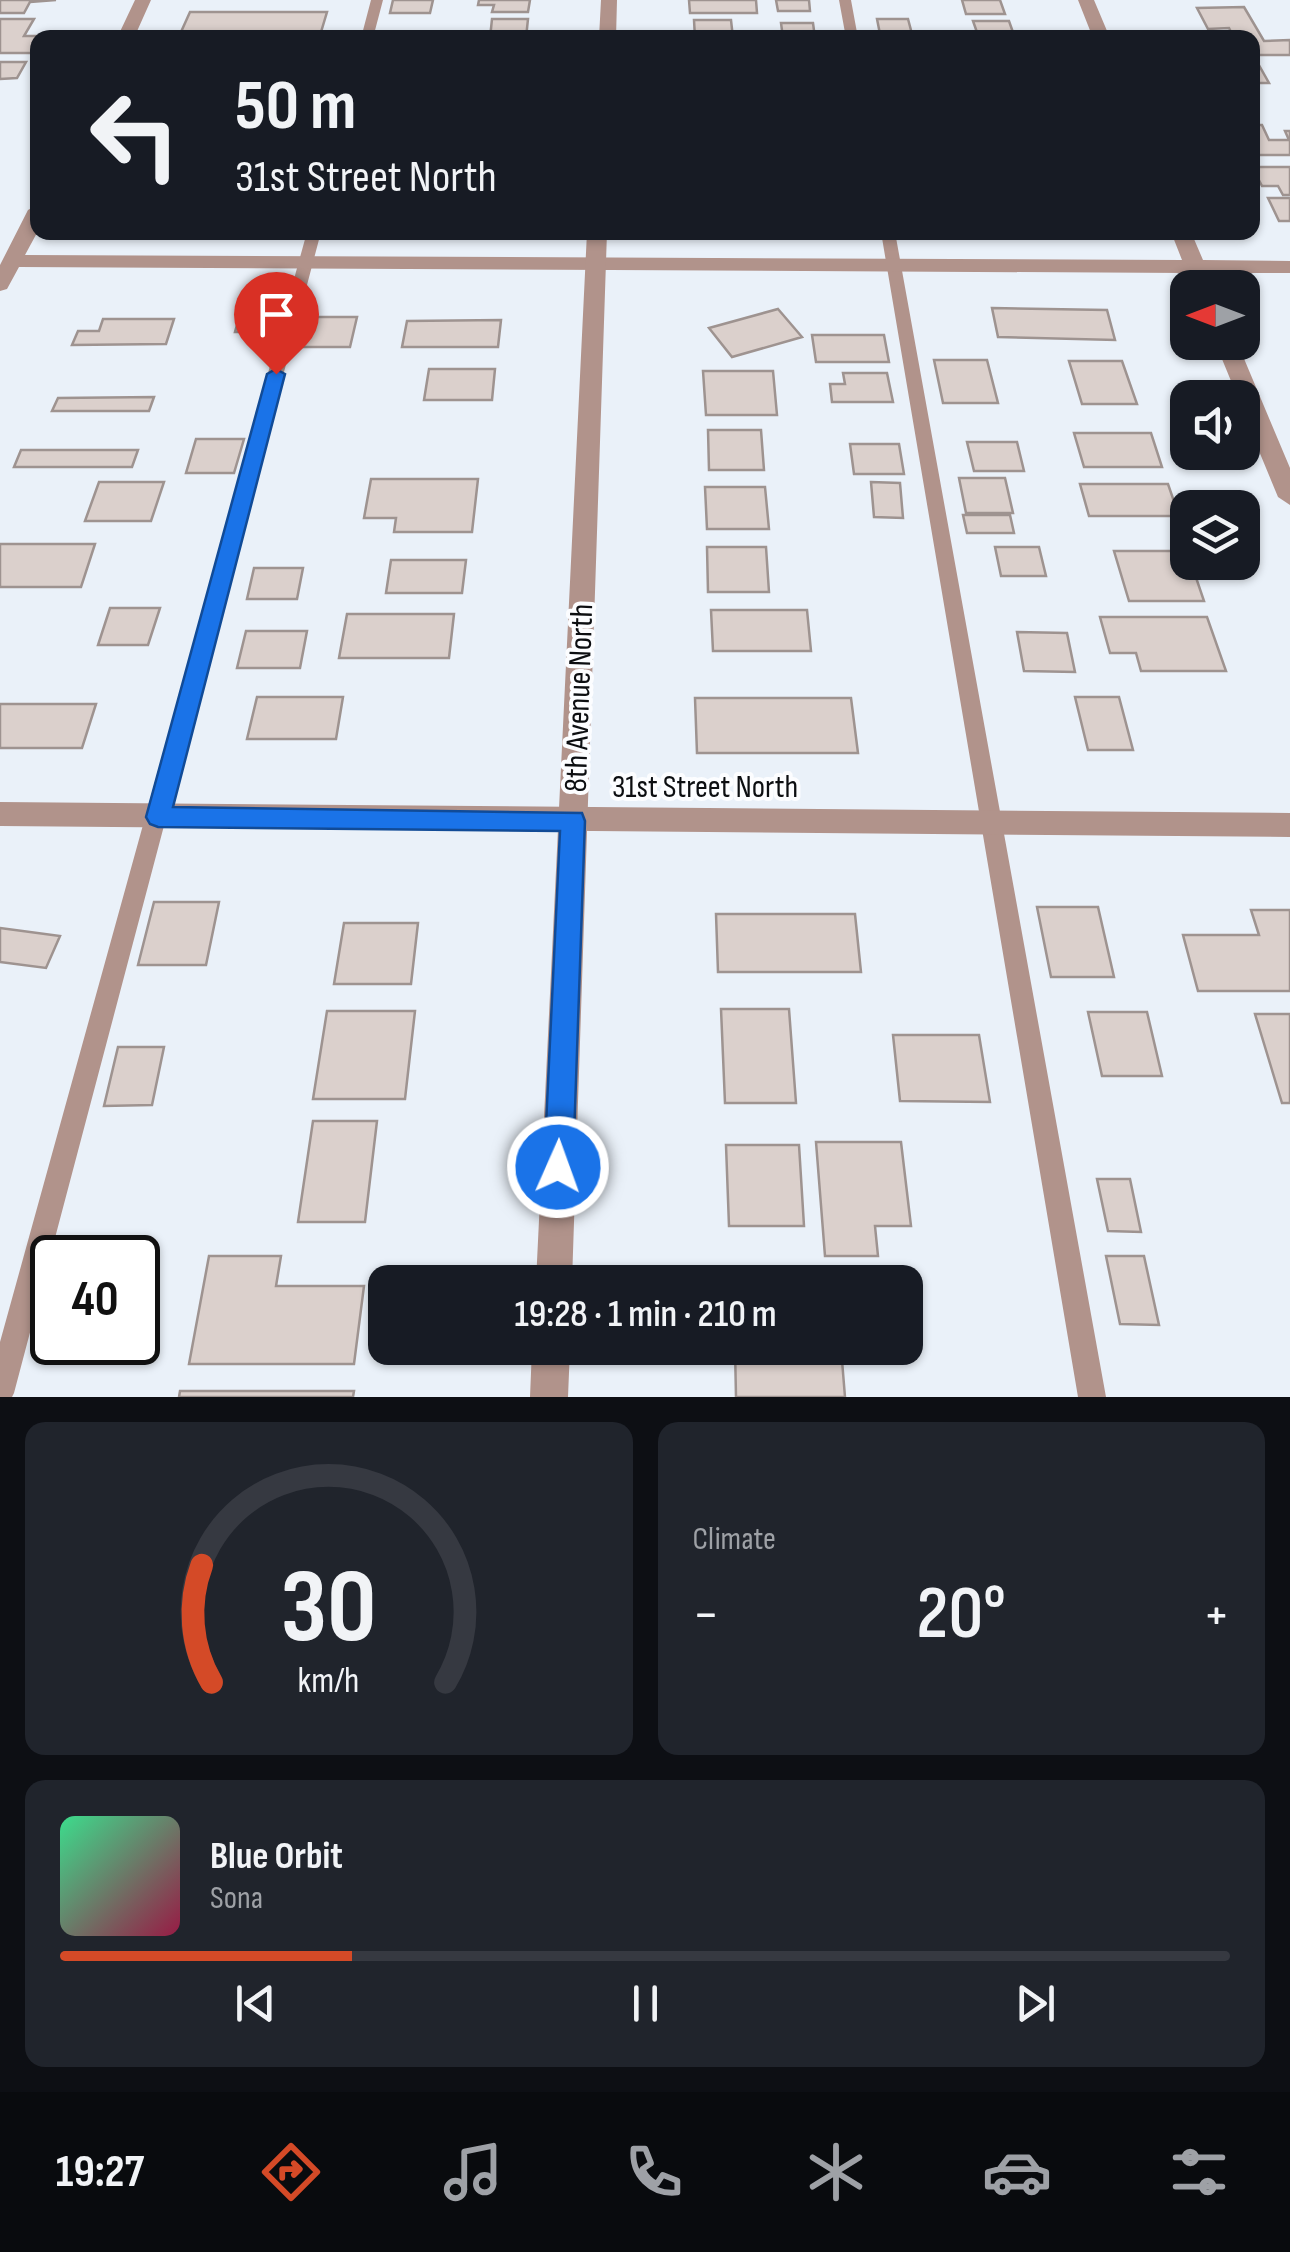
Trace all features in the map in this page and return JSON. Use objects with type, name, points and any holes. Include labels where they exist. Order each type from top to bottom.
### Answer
[{"type":"street","points":[[128,30],[144,0]]},
{"type":"street","points":[[607,30],[609,0]]},
{"type":"street","points":[[1086,0],[1099,30]]},
{"type":"street","points":[[0,285],[30,226]]},
{"type":"street","name":"8th Avenue North","points":[[555,1265],[597,240]]},
{"type":"street","points":[[1184,240],[1196,270]]},
{"type":"street","points":[[12,261],[1290,267]]},
{"type":"street","points":[[1233,360],[1290,497]]},
{"type":"street","name":"31st Street North","points":[[0,814],[1290,825]]},
{"type":"street","points":[[549,1397],[550,1365]]},
{"type":"lane","points":[[368,30],[376,0]]},
{"type":"lane","points":[[845,0],[851,30]]},
{"type":"lane","points":[[0,1394],[312,240]]},
{"type":"lane","points":[[889,240],[1092,1397]]},
{"type":"building","points":[[0,0],[56,0],[30,2],[24,13],[0,13]]},
{"type":"building","points":[[393,0],[433,0],[430,13],[390,13]]},
{"type":"building","points":[[479,0],[530,0],[528,12],[492,12],[494,5],[478,5]]},
{"type":"building","points":[[689,0],[756,0],[757,13],[690,13]]},
{"type":"building","points":[[776,0],[809,0],[810,11],[778,11]]},
{"type":"building","points":[[962,0],[1000,0],[1005,14],[966,14]]},
{"type":"building","points":[[1244,7],[1258,30],[1208,29],[1197,8]]},
{"type":"building","points":[[190,12],[327,12],[322,30],[182,30]]},
{"type":"building","points":[[0,19],[34,19],[24,36],[30,36],[30,53],[0,53]]},
{"type":"building","points":[[492,19],[528,19],[527,30],[491,30]]},
{"type":"building","points":[[877,19],[908,19],[911,30],[879,30]]},
{"type":"building","points":[[694,20],[731,20],[732,30],[695,30]]},
{"type":"building","points":[[973,21],[1009,21],[1012,30],[976,30]]},
{"type":"building","points":[[781,23],[813,23],[814,30],[782,30]]},
{"type":"building","points":[[1260,34],[1264,41],[1290,40],[1290,55],[1260,55]]},
{"type":"building","points":[[0,62],[26,62],[17,78],[0,79]]},
{"type":"building","points":[[1260,67],[1269,83],[1260,83]]},
{"type":"building","points":[[1260,125],[1269,140],[1289,140],[1285,131],[1290,131],[1290,155],[1260,155]]},
{"type":"building","points":[[1260,167],[1290,167],[1290,195],[1283,195],[1278,186],[1262,186]]},
{"type":"building","points":[[1268,198],[1290,198],[1290,221],[1279,221]]},
{"type":"building","points":[[243,304],[282,304],[274,332],[235,332]]},
{"type":"building","points":[[992,308],[1107,310],[1115,340],[998,337]]},
{"type":"building","points":[[778,309],[802,337],[732,357],[709,328]]},
{"type":"building","points":[[311,317],[357,317],[350,347],[303,347]]},
{"type":"building","points":[[103,319],[174,319],[166,344],[72,345],[78,331],[99,331]]},
{"type":"building","points":[[501,320],[498,347],[402,347],[407,321]]},
{"type":"building","points":[[812,335],[884,335],[889,362],[816,362]]},
{"type":"building","points":[[934,360],[987,360],[998,403],[943,403]]},
{"type":"building","points":[[1069,361],[1122,361],[1137,404],[1082,404]]},
{"type":"building","points":[[429,369],[495,369],[492,400],[424,400]]},
{"type":"building","points":[[703,371],[773,371],[777,415],[706,415]]},
{"type":"building","points":[[843,373],[887,373],[893,402],[832,402],[830,384],[845,384]]},
{"type":"building","points":[[154,397],[149,411],[52,411],[58,398]]},
{"type":"building","points":[[708,430],[761,430],[764,470],[709,470]]},
{"type":"building","points":[[1074,433],[1151,433],[1162,467],[1084,467]]},
{"type":"building","points":[[196,439],[244,439],[234,473],[186,473]]},
{"type":"building","points":[[967,442],[1017,442],[1024,471],[974,471]]},
{"type":"building","points":[[850,444],[899,444],[904,474],[854,474]]},
{"type":"building","points":[[21,450],[138,450],[132,467],[14,467]]},
{"type":"building","points":[[959,478],[1005,478],[1013,513],[966,513]]},
{"type":"building","points":[[371,479],[478,479],[472,532],[394,532],[396,518],[364,518]]},
{"type":"building","points":[[99,482],[164,482],[151,521],[85,521]]},
{"type":"building","points":[[871,482],[900,483],[903,518],[874,517]]},
{"type":"building","points":[[1080,484],[1168,484],[1170,516],[1089,516]]},
{"type":"building","points":[[705,487],[765,487],[769,529],[707,529]]},
{"type":"building","points":[[963,515],[1010,515],[1014,533],[967,533]]},
{"type":"building","points":[[0,544],[95,544],[81,587],[0,587]]},
{"type":"building","points":[[707,547],[766,547],[769,592],[708,592]]},
{"type":"building","points":[[995,547],[1039,547],[1046,576],[1001,576]]},
{"type":"building","points":[[1114,551],[1170,551],[1170,580],[1197,580],[1204,601],[1129,601]]},
{"type":"building","points":[[391,560],[466,560],[462,593],[386,593]]},
{"type":"building","points":[[254,568],[303,568],[297,599],[247,599]]},
{"type":"building","points":[[110,608],[160,608],[148,645],[98,645]]},
{"type":"building","points":[[711,610],[807,610],[811,651],[713,651]]},
{"type":"building","points":[[347,614],[454,614],[449,658],[339,658]]},
{"type":"building","points":[[1100,617],[1207,617],[1226,671],[1141,671],[1136,653],[1110,653]]},
{"type":"building","points":[[246,631],[307,631],[300,668],[237,668]]},
{"type":"building","points":[[1017,632],[1067,633],[1075,672],[1024,671]]},
{"type":"building","points":[[257,697],[343,697],[336,739],[247,739]]},
{"type":"building","points":[[1075,697],[1119,697],[1133,750],[1088,750]]},
{"type":"building","points":[[695,698],[851,698],[858,753],[697,753]]},
{"type":"building","points":[[0,704],[96,704],[82,748],[0,748]]},
{"type":"building","points":[[154,902],[219,902],[206,965],[138,965]]},
{"type":"building","points":[[1037,907],[1098,907],[1114,977],[1051,977]]},
{"type":"building","points":[[1251,910],[1290,910],[1290,991],[1198,991],[1183,935],[1259,935]]},
{"type":"building","points":[[716,914],[855,914],[861,972],[718,972]]},
{"type":"building","points":[[344,923],[418,923],[411,984],[334,984]]},
{"type":"building","points":[[0,928],[60,936],[46,968],[0,962]]},
{"type":"building","points":[[721,1009],[789,1009],[796,1103],[725,1103]]},
{"type":"building","points":[[327,1011],[415,1011],[405,1099],[313,1099]]},
{"type":"building","points":[[1088,1012],[1147,1012],[1162,1076],[1102,1076]]},
{"type":"building","points":[[1255,1014],[1290,1014],[1290,1103],[1282,1103]]},
{"type":"building","points":[[893,1035],[979,1035],[990,1102],[900,1101]]},
{"type":"building","points":[[118,1047],[164,1047],[152,1105],[104,1106]]},
{"type":"building","points":[[313,1121],[377,1121],[365,1222],[298,1222]]},
{"type":"building","points":[[816,1142],[901,1142],[911,1226],[875,1226],[878,1256],[825,1256]]},
{"type":"building","points":[[726,1145],[799,1145],[804,1226],[729,1226]]},
{"type":"building","points":[[1097,1179],[1130,1179],[1141,1232],[1108,1231]]},
{"type":"building","points":[[209,1256],[281,1256],[276,1286],[364,1286],[354,1364],[189,1364]]},
{"type":"building","points":[[1106,1256],[1144,1256],[1159,1325],[1120,1324]]},
{"type":"building","points":[[735,1365],[842,1365],[845,1397],[736,1397]]},
{"type":"building","points":[[180,1391],[354,1391],[353,1397],[179,1397]]},
{"type":"route","points":[[276,374],[158,817],[573,821],[558,1167]]}]
